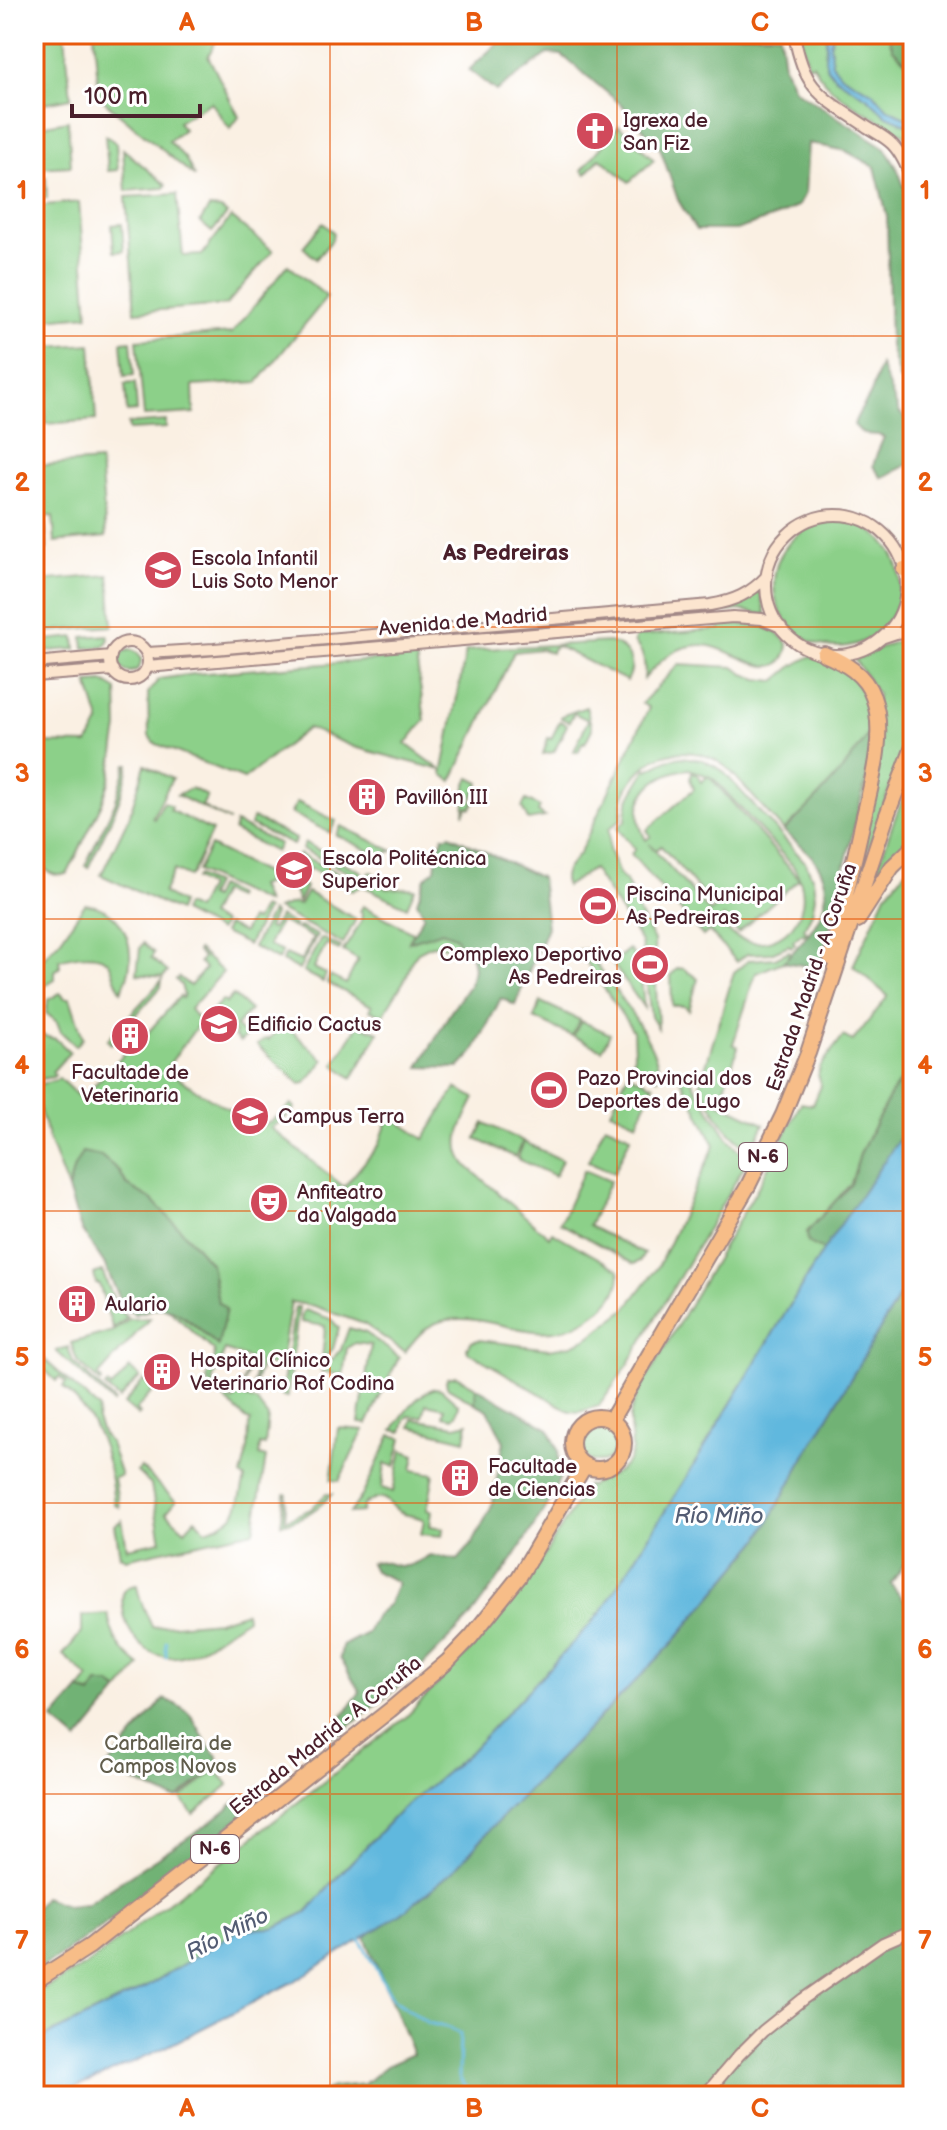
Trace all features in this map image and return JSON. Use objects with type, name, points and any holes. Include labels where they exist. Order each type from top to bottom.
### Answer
[{"type":"highway","points":[[824,654],[861,676],[874,698],[877,726],[874,770],[825,982],[827,993]]},
{"type":"highway","name":"Estrada Madrid - A Coruña","points":[[611,1420],[759,1167],[789,1101],[913,747]]},
{"type":"highway","points":[[845,941],[892,867],[913,847]]},
{"type":"highway","points":[[592,1417],[611,1420],[622,1431],[623,1453],[607,1468],[585,1465],[573,1449],[576,1429],[592,1417]]},
{"type":"highway","name":"Estrada Madrid - A Coruña","points":[[34,1982],[90,1946],[448,1661],[519,1577],[585,1465]]},
{"type":"street","points":[[794,34],[800,66],[808,81],[819,94],[892,144],[905,162],[913,182]]},
{"type":"street","points":[[882,638],[894,624],[906,589],[909,570],[897,550],[884,534],[860,519],[831,515],[798,526],[777,548],[767,576],[767,594],[772,612],[781,627],[801,645],[824,654],[845,654],[865,649],[882,638],[913,631]]},
{"type":"street","name":"Avenida de Madrid","points":[[147,653],[710,605],[739,598],[767,576]]},
{"type":"street","points":[[906,589],[913,612]]},
{"type":"street","name":"Avenida de Madrid","points":[[147,667],[733,617],[762,619],[781,627]]},
{"type":"street","points":[[34,676],[113,670],[123,678],[132,679],[147,667],[147,653],[135,642],[116,647],[111,656],[113,670]]},
{"type":"street","points":[[34,663],[111,656]]},
{"type":"street","points":[[704,2096],[763,2031],[803,1999],[883,1943],[913,1930]]},
{"type":"green space","points":[[34,34],[65,34],[71,98],[34,105]]},
{"type":"green space","points":[[94,34],[220,34],[208,56],[239,117],[230,129],[211,102],[178,122],[184,129],[169,141],[185,158],[195,177],[99,97]]},
{"type":"green space","points":[[507,34],[780,34],[784,66],[794,89],[885,148],[897,168],[913,209],[913,399],[899,379],[890,346],[887,216],[875,167],[846,151],[808,143],[805,193],[799,205],[736,230],[696,230],[678,200],[660,148],[623,106],[562,55],[548,54],[496,91],[469,70]]},
{"type":"green space","points":[[800,34],[827,34],[827,68],[887,116],[913,127],[913,141],[832,89],[813,64],[808,66]]},
{"type":"green space","points":[[833,34],[888,34],[893,49],[913,68],[913,121],[888,109],[872,92],[841,76],[832,64],[830,45]]},
{"type":"green space","points":[[888,34],[913,34],[913,68],[893,49]]},
{"type":"green space","points":[[68,121],[71,166],[34,168],[34,127]]},
{"type":"green space","points":[[619,126],[654,160],[629,182],[600,158],[586,174],[582,170]]},
{"type":"green space","points":[[105,135],[116,143],[118,170],[108,171]]},
{"type":"green space","points":[[123,149],[166,185],[164,188],[126,191]]},
{"type":"green space","points":[[46,178],[47,198],[34,199],[34,181]]},
{"type":"green space","points":[[177,194],[183,256],[202,255],[231,217],[273,251],[226,305],[135,312],[126,197]]},
{"type":"green space","points":[[79,202],[88,315],[34,320],[34,206]]},
{"type":"green space","points":[[209,208],[221,209],[227,214],[212,232],[200,222]]},
{"type":"green space","points":[[323,223],[333,232],[332,240],[316,259],[303,247]]},
{"type":"green space","points":[[122,224],[124,251],[114,252],[112,225]]},
{"type":"green space","points":[[288,265],[327,297],[258,382],[193,386],[194,413],[144,416],[137,340],[232,333]]},
{"type":"green space","points":[[131,341],[134,375],[124,376],[121,342]]},
{"type":"green space","points":[[91,344],[96,420],[46,424],[44,399],[34,399],[34,348]]},
{"type":"green space","points":[[880,365],[899,412],[913,427],[913,462],[882,478],[873,466],[884,437],[863,434],[854,425],[871,393]]},
{"type":"green space","points":[[135,383],[137,411],[127,412],[125,384]]},
{"type":"green space","points":[[166,421],[166,428],[129,430],[128,424]]},
{"type":"green space","points":[[100,461],[106,537],[55,542],[53,516],[34,517],[34,466]]},
{"type":"green space","points":[[837,521],[861,526],[882,539],[895,560],[900,584],[895,608],[882,629],[861,642],[837,647],[813,642],[792,629],[779,608],[774,584],[779,560],[792,539],[813,526]]},
{"type":"green space","points":[[45,524],[47,549],[34,551],[34,525]]},
{"type":"green space","points":[[109,575],[113,626],[43,632],[39,581]]},
{"type":"green space","points":[[760,590],[766,615],[739,610],[713,613],[713,610],[739,605]]},
{"type":"green space","points":[[708,610],[708,614],[522,629],[522,626]]},
{"type":"green space","points":[[720,624],[748,624],[775,632],[788,645],[784,659],[776,665],[765,666],[713,647],[692,646],[669,655],[644,679],[644,659],[634,642],[636,636],[720,629]]},
{"type":"green space","points":[[515,627],[515,630],[325,646],[325,644]]},
{"type":"green space","points":[[108,635],[104,647],[84,648],[83,637]]},
{"type":"green space","points":[[75,637],[76,649],[45,651],[45,640]]},
{"type":"green space","points":[[913,637],[913,725],[854,886],[877,694],[855,660]]},
{"type":"green space","points":[[609,642],[622,648],[629,657],[631,668],[627,681],[557,646],[551,653],[541,649],[514,652],[452,781],[442,774],[466,651]]},
{"type":"green space","points":[[318,644],[318,648],[175,659],[175,656]]},
{"type":"green space","points":[[130,650],[141,661],[130,672],[119,661]]},
{"type":"green space","points":[[811,656],[829,661],[852,676],[869,702],[871,730],[855,756],[784,831],[726,767],[705,756],[683,752],[661,757],[642,769],[626,792],[622,818],[609,829],[609,850],[654,941],[658,1028],[651,1017],[641,942],[593,869],[566,886],[565,873],[579,854],[649,708],[642,703],[679,664],[734,667],[758,679],[775,681]]},
{"type":"green space","points":[[416,657],[425,720],[406,744],[441,770],[354,747],[308,728],[244,779],[154,743],[149,736],[148,693],[159,679]]},
{"type":"green space","points":[[104,682],[117,690],[118,728],[110,779],[102,803],[68,873],[58,875],[46,870],[34,859],[34,743],[88,744],[100,721],[88,683]]},
{"type":"green space","points":[[586,707],[592,729],[578,752],[574,751],[588,720],[574,713],[569,722],[561,716]]},
{"type":"green space","points":[[560,721],[567,725],[554,752],[543,754],[548,738],[551,739]]},
{"type":"green space","points":[[871,730],[866,779],[820,968],[783,962],[812,929],[824,903],[826,890],[816,862],[784,831],[831,783]]},
{"type":"green space","points":[[681,757],[703,760],[722,770],[806,863],[813,879],[815,897],[804,929],[807,932],[793,941],[795,944],[791,947],[789,945],[771,953],[747,954],[737,962],[709,931],[703,936],[631,854],[635,849],[617,828],[626,820],[630,797],[646,768],[648,770]],"holes":[[[689,769],[708,776],[701,782],[698,775],[692,772],[690,779],[694,789],[647,830],[651,836],[646,840],[639,814],[645,792],[653,783]],[[709,776],[793,866],[798,878]],[[649,844],[656,850],[661,846],[715,908],[710,912]],[[799,879],[802,905],[796,921],[785,933],[770,940],[753,942],[736,936],[719,922],[724,917],[738,933]]]},
{"type":"green space","points":[[127,764],[126,778],[117,804],[88,868],[85,866],[115,803]]},
{"type":"green space","points":[[145,765],[172,779],[152,818],[164,802],[171,806],[170,810],[212,831],[189,877],[174,870],[163,893],[181,903],[178,911],[101,875],[129,817]]},
{"type":"green space","points":[[913,771],[913,844],[871,887],[893,823]]},
{"type":"green space","points":[[470,778],[480,783],[471,800],[474,802],[471,808],[467,807],[464,814],[466,785]]},
{"type":"green space","points":[[191,788],[207,796],[202,806],[229,821],[177,795]]},
{"type":"green space","points":[[526,800],[540,807],[538,812],[545,817],[528,820],[522,807]]},
{"type":"green space","points":[[297,802],[336,821],[330,833],[291,813]]},
{"type":"green space","points":[[253,818],[296,839],[293,845],[250,825]]},
{"type":"green space","points":[[235,823],[279,844],[275,852],[234,831]]},
{"type":"green space","points":[[341,826],[393,851],[378,855],[336,835]]},
{"type":"green space","points":[[450,835],[541,878],[547,927],[515,1005],[501,998],[473,1053],[459,1068],[419,1067],[470,984],[474,969],[472,957],[460,946],[455,936],[442,931],[409,942],[424,915],[417,902],[425,878],[435,869],[437,851],[443,837]]},
{"type":"green space","points":[[305,843],[362,872],[359,878],[302,849]]},
{"type":"green space","points":[[210,846],[277,879],[259,886],[266,903],[197,871]]},
{"type":"green space","points":[[299,854],[356,882],[365,880],[373,872],[381,885],[415,889],[407,907],[363,886],[352,890],[309,868],[301,884],[306,887],[298,902],[292,885],[294,881],[287,877]]},
{"type":"green space","points":[[913,862],[913,1064],[891,1094],[872,1130],[860,1154],[851,1184],[807,1232],[815,1244],[824,1249],[600,1614],[470,1752],[399,1812],[307,1912],[274,1928],[240,1929],[146,1987],[34,2042],[34,1994],[85,1966],[406,1717],[488,1631],[525,1587],[587,1485],[589,1487],[614,1474],[627,1462],[632,1451],[630,1427],[636,1397],[758,1187],[801,1103],[813,1105],[821,1086],[820,1067],[843,1036],[853,1041],[888,996],[853,966],[886,894]]},
{"type":"green space","points":[[197,876],[214,884],[208,896],[212,898],[218,886],[236,895],[235,898],[221,892],[209,916],[223,923],[219,931],[182,912],[185,905],[196,910],[208,887],[195,879]]},
{"type":"green space","points":[[307,892],[356,919],[343,944],[277,909],[294,903],[299,905]]},
{"type":"green space","points":[[85,904],[112,915],[127,937],[130,964],[121,991],[106,960],[86,955],[59,960],[60,967],[55,971],[55,979],[40,988],[34,983],[34,968],[61,939]]},
{"type":"green space","points":[[363,906],[414,933],[410,940],[442,931],[456,936],[460,946],[432,945],[418,952],[383,1015],[327,983],[330,976],[346,984],[358,960],[343,951],[361,922]]},
{"type":"green space","points":[[262,908],[266,910],[248,945],[223,933],[227,925],[243,933],[250,919],[255,921]]},
{"type":"green space","points":[[271,912],[274,914],[268,928],[272,929],[279,916],[295,925],[294,928],[280,921],[268,945],[282,952],[278,960],[253,947]]},
{"type":"green space","points":[[299,927],[317,935],[299,970],[282,961],[286,954],[301,961],[313,938],[297,929]]},
{"type":"green space","points":[[321,938],[341,947],[339,950],[326,944],[314,968],[326,974],[323,982],[303,972]]},
{"type":"green space","points":[[143,943],[154,953],[151,958],[168,972],[163,977],[137,974]]},
{"type":"green space","points":[[585,949],[643,1032],[658,1066],[658,1078],[632,1066],[633,1031],[578,950]]},
{"type":"green space","points":[[629,949],[640,965],[644,1008],[612,963]]},
{"type":"green space","points":[[198,950],[223,972],[190,1009],[200,1022],[166,1069],[258,1126],[276,1118],[291,1104],[295,1108],[290,1114],[271,1128],[344,1187],[379,1145],[392,1117],[424,1139],[456,1088],[475,1098],[459,1140],[461,1157],[467,1166],[549,1237],[552,1232],[619,1270],[620,1277],[606,1305],[569,1328],[535,1331],[466,1319],[441,1321],[418,1336],[405,1352],[364,1324],[314,1306],[291,1302],[280,1367],[262,1363],[252,1391],[257,1361],[253,1360],[242,1386],[250,1359],[225,1350],[212,1381],[233,1401],[238,1395],[256,1401],[268,1417],[265,1446],[260,1445],[259,1455],[266,1457],[254,1531],[126,1559],[120,1556],[115,1525],[122,1520],[127,1548],[161,1541],[151,1485],[137,1472],[141,1468],[176,1501],[166,1513],[185,1530],[195,1519],[206,1530],[226,1522],[238,1506],[245,1479],[241,1475],[251,1421],[210,1386],[207,1378],[215,1357],[214,1351],[168,1309],[217,1345],[218,1303],[211,1264],[151,1199],[127,1185],[119,1170],[74,1167],[68,1190],[50,1143],[34,1085],[59,1078],[81,1099],[133,1044],[136,1046],[180,996],[184,996],[176,980],[179,977],[190,986],[205,969],[199,962],[203,958]]},
{"type":"green space","points":[[789,951],[792,954],[783,962],[756,973],[733,1044],[738,1047],[720,1103],[764,1124],[752,1150],[727,1129],[700,1085],[734,972],[749,960],[775,958]]},
{"type":"green space","points":[[678,968],[698,979],[689,1010],[684,1006],[672,1006],[671,975]]},
{"type":"green space","points":[[162,980],[161,987],[118,1032],[111,1044],[107,1040]]},
{"type":"green space","points":[[60,993],[70,998],[83,1038],[76,1046],[46,1013],[48,1000]]},
{"type":"green space","points":[[233,995],[250,1010],[236,1026],[246,1036],[240,1042],[220,1019],[217,1021],[209,1014]]},
{"type":"green space","points":[[541,1002],[580,1020],[572,1036],[534,1018]]},
{"type":"green space","points":[[581,1021],[610,1034],[602,1050],[573,1036]]},
{"type":"green space","points":[[283,1023],[324,1060],[306,1083],[300,1084],[257,1045],[268,1040]]},
{"type":"green space","points":[[358,1025],[379,1032],[352,1078],[335,1063]]},
{"type":"green space","points":[[36,1029],[44,1036],[56,1039],[70,1052],[52,1072],[53,1077],[34,1080]]},
{"type":"green space","points":[[913,1064],[913,1119],[824,1249],[809,1243],[807,1232],[851,1184],[860,1154],[872,1130],[891,1094]]},
{"type":"green space","points":[[677,1071],[689,1077],[728,1138],[748,1160],[628,1365],[599,1406],[579,1412],[570,1411],[468,1352],[467,1348],[471,1342],[479,1340],[549,1349],[572,1345],[588,1338],[626,1309],[659,1265],[715,1145]]},
{"type":"green space","points":[[628,1073],[654,1085],[637,1123],[611,1111]]},
{"type":"green space","points":[[484,1123],[523,1141],[515,1157],[476,1139]]},
{"type":"green space","points":[[605,1125],[631,1136],[614,1173],[588,1161]]},
{"type":"green space","points":[[524,1142],[562,1160],[555,1176],[517,1159]]},
{"type":"green space","points":[[82,1152],[101,1156],[118,1170],[127,1185],[151,1199],[211,1264],[218,1302],[226,1309],[218,1346],[174,1311],[159,1308],[134,1314],[124,1308],[104,1263],[81,1229],[68,1190]]},
{"type":"green space","points":[[584,1170],[610,1181],[589,1226],[644,1254],[640,1261],[634,1264],[560,1223]]},
{"type":"green space","points":[[102,1271],[114,1300],[105,1303],[94,1274]]},
{"type":"green space","points":[[913,1273],[913,1551],[891,1584],[903,1600],[913,1599],[913,2096],[318,2096],[332,2087],[364,2084],[386,2066],[413,2054],[365,1937],[401,1914],[452,1872],[671,1645],[758,1541]]},
{"type":"green space","points":[[115,1305],[127,1318],[113,1329],[106,1308]]},
{"type":"green space","points":[[295,1307],[299,1307],[287,1397],[281,1396]]},
{"type":"green space","points":[[305,1310],[331,1319],[339,1328],[333,1349],[322,1360],[325,1326],[301,1322]]},
{"type":"green space","points":[[150,1318],[98,1376],[101,1383],[77,1361],[71,1343],[113,1331],[130,1319]]},
{"type":"green space","points":[[349,1328],[366,1333],[399,1357],[367,1424],[359,1423],[371,1345],[355,1343],[347,1348],[343,1375],[321,1372],[341,1349]]},
{"type":"green space","points":[[68,1347],[73,1362],[113,1403],[56,1351]]},
{"type":"green space","points":[[34,1350],[98,1408],[97,1420],[110,1443],[121,1476],[114,1478],[119,1507],[114,1504],[109,1470],[94,1426],[63,1387],[66,1383],[59,1377],[56,1381],[34,1359]]},
{"type":"green space","points":[[130,1368],[140,1377],[119,1399],[105,1387],[112,1388]]},
{"type":"green space","points":[[456,1376],[476,1387],[475,1403],[447,1387],[448,1378]]},
{"type":"green space","points":[[144,1380],[154,1390],[136,1410],[140,1414],[138,1416],[124,1404]]},
{"type":"green space","points":[[476,1387],[549,1429],[558,1450],[560,1477],[550,1500],[513,1559],[468,1620],[413,1675],[341,1733],[332,1736],[360,1692],[340,1658],[342,1646],[367,1633],[376,1615],[389,1604],[398,1582],[374,1571],[370,1563],[407,1566],[430,1555],[458,1560],[472,1544],[491,1508],[504,1442],[488,1410],[475,1403]]},
{"type":"green space","points":[[435,1388],[441,1389],[459,1405],[453,1418],[443,1416],[445,1408],[426,1404],[423,1417],[409,1416],[402,1432],[393,1430],[416,1400]]},
{"type":"green space","points":[[413,1419],[456,1426],[468,1423],[465,1440],[411,1427]]},
{"type":"green space","points":[[598,1424],[612,1429],[617,1443],[612,1457],[598,1462],[584,1457],[579,1443],[584,1429]]},
{"type":"green space","points":[[338,1428],[364,1430],[339,1481],[331,1480]]},
{"type":"green space","points":[[391,1435],[402,1438],[395,1466],[385,1464],[382,1488],[393,1492],[402,1450],[415,1455],[412,1470],[434,1474],[427,1510],[432,1511],[430,1526],[443,1528],[442,1536],[421,1534],[424,1520],[404,1514],[387,1500],[379,1498],[364,1504],[362,1512],[350,1513],[363,1494]]},
{"type":"green space","points":[[285,1494],[285,1520],[311,1509],[326,1494],[332,1494],[309,1513],[281,1524]]},
{"type":"green space","points":[[137,1585],[152,1627],[217,1621],[246,1612],[247,1618],[190,1653],[160,1656],[135,1638],[125,1618],[123,1593],[128,1587]]},
{"type":"green space","points":[[108,1614],[118,1644],[140,1666],[119,1691],[110,1684],[92,1695],[80,1689],[89,1678],[63,1655],[82,1632],[82,1616]]},
{"type":"green space","points":[[98,1684],[110,1684],[119,1691],[78,1741],[53,1720],[80,1689],[91,1695]]},
{"type":"green space","name":"Carballeira de Campos Novos","points":[[164,1699],[190,1714],[207,1744],[218,1756],[216,1768],[177,1799],[141,1785],[108,1766]]},
{"type":"green space","points":[[216,1770],[229,1785],[193,1814],[181,1798]]},
{"type":"green space","points":[[243,1796],[263,1800],[122,1911],[34,1972],[34,1910],[44,1897],[68,1906],[86,1904],[208,1824]]},
{"type":"water","points":[[827,34],[833,34],[830,45],[832,64],[841,75],[872,92],[888,109],[913,121],[913,127],[887,116],[868,98],[836,78],[827,68],[825,59]]},
{"type":"water","name":"Río Miño","points":[[913,1119],[913,1273],[758,1541],[671,1645],[452,1872],[401,1914],[295,1981],[166,2047],[58,2096],[34,2096],[34,2042],[146,1987],[240,1929],[274,1928],[307,1912],[399,1812],[470,1752],[600,1614],[824,1249]]},
{"type":"waterway","points":[[166,1642],[166,1657]]},
{"type":"waterway","points":[[359,1938],[393,1999],[428,2023],[450,2028],[460,2034],[459,2077],[470,2096]]},
{"type":"place","name":"Igrexa de San Fiz","points":[[595,131]]},
{"type":"place","name":"Escola Infantil Luis Soto Menor","points":[[163,570]]},
{"type":"place","name":"Pavillón III","points":[[367,797]]},
{"type":"place","name":"Escola Politécnica Superior","points":[[294,870]]},
{"type":"place","name":"Piscina Municipal As Pedreiras","points":[[598,906]]},
{"type":"place","name":"Complexo Deportivo As Pedreiras","points":[[650,965]]},
{"type":"place","name":"Edificio Cactus","points":[[219,1024]]},
{"type":"place","name":"Facultade de Veterinaria","points":[[130,1036]]},
{"type":"place","name":"Pazo Provincial dos Deportes de Lugo","points":[[549,1090]]},
{"type":"place","name":"Campus Terra","points":[[250,1116]]},
{"type":"place","name":"Anfiteatro da Valgada","points":[[269,1203]]},
{"type":"place","name":"Aulario","points":[[77,1304]]},
{"type":"place","name":"Hospital Clínico Veterinario Rof Codina","points":[[162,1372]]},
{"type":"place","name":"Facultade de Ciencias","points":[[460,1478]]},
{"type":"district","name":"As Pedreiras","points":[[506,552]]}]
